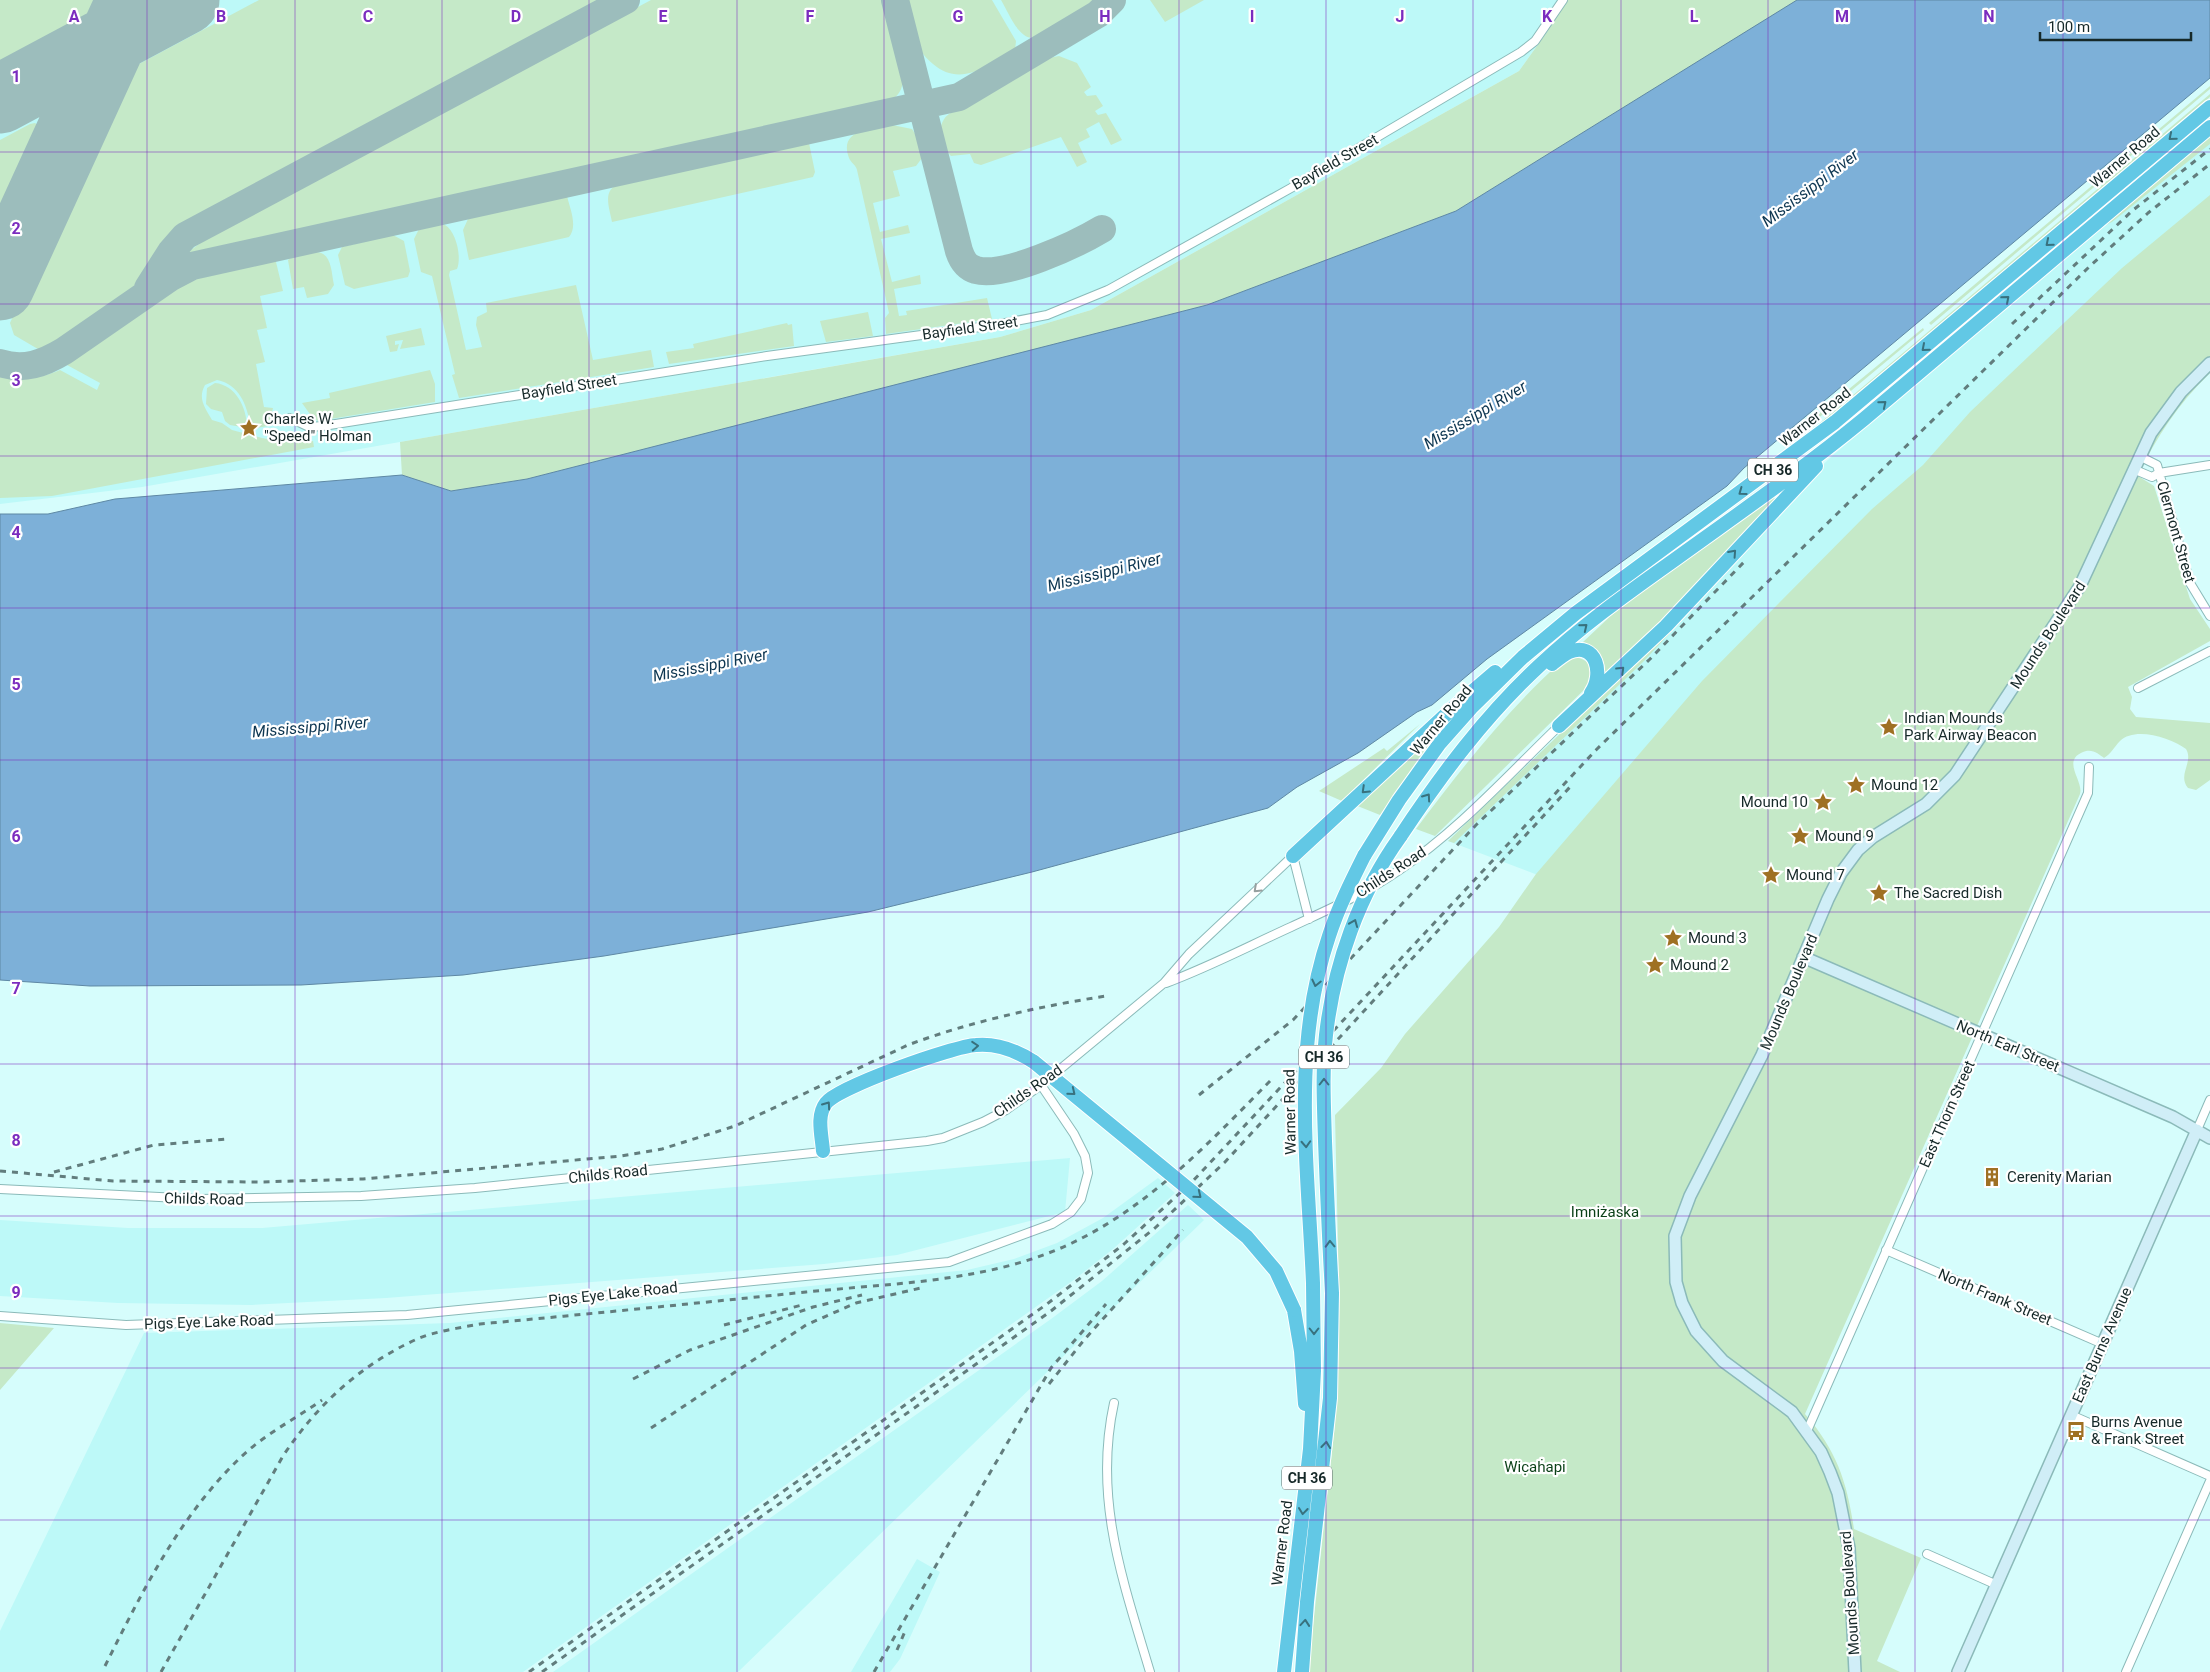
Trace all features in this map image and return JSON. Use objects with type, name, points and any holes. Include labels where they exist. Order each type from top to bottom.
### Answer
[{"type":"highway","name":"Warner Road","points":[[1284,1672],[1310,1449],[1314,1371],[1313,1283],[1304,1104],[1307,1035],[1315,985],[1328,937],[1364,856],[1407,787],[1455,725],[1505,673],[1576,613],[1762,478],[1858,404],[2210,106]]},
{"type":"highway","name":"Warner Road","points":[[1302,1672],[1307,1602],[1330,1398],[1332,1293],[1324,1106],[1327,1027],[1337,977],[1353,925],[1378,872],[1448,767],[1492,714],[1540,665],[1592,620],[1809,462],[1864,419],[2210,126]]},
{"type":"highway","points":[[1559,726],[1666,626],[1781,501],[1864,419]]},
{"type":"highway","points":[[1293,856],[1472,691],[1576,613]]},
{"type":"highway","points":[[1492,714],[1563,656],[1571,652],[1585,652],[1593,656],[1597,663],[1599,672],[1597,684],[1588,697],[1559,726]]},
{"type":"highway","points":[[823,1151],[820,1116],[827,1101],[843,1091],[944,1052],[976,1045],[1008,1049],[1034,1062],[1248,1237],[1276,1272],[1294,1310],[1301,1351],[1310,1449]]},
{"type":"street","name":"Bayfield Street","points":[[290,418],[310,427],[323,426],[767,356],[995,326],[1047,315],[1108,290],[1291,188],[1522,52],[1535,41],[1563,0]]},
{"type":"street","name":"Mounds Boulevard","points":[[1855,1672],[1852,1585],[1845,1520],[1830,1472],[1807,1431],[1781,1402],[1723,1361],[1702,1339],[1682,1303],[1676,1282],[1674,1260],[1675,1236],[1690,1196],[1762,1056],[1830,893],[1853,856],[1877,833],[1931,800],[1955,775],[2080,586],[2100,546],[2133,468],[2166,410],[2210,363]]},
{"type":"street","name":"Clermont Street","points":[[2139,456],[2157,464],[2190,583],[2210,616]]},
{"type":"street","points":[[2159,473],[2210,465]]},
{"type":"street","name":"Clermont Street","points":[[2133,468],[2152,477],[2159,473]]},
{"type":"street","points":[[2138,688],[2210,651]]},
{"type":"street","name":"Childs Road","points":[[1164,983],[1200,970],[1373,887],[1430,848],[1559,726]]},
{"type":"street","name":"East Thorn Street","points":[[1807,1431],[2088,793],[2089,767]]},
{"type":"street","name":"Childs Road","points":[[0,1189],[199,1199],[361,1196],[475,1188],[823,1151],[908,1144],[943,1138],[983,1122],[1006,1110],[1041,1085],[1164,983],[1189,954],[1293,856]]},
{"type":"street","points":[[1293,856],[1309,919]]},
{"type":"street","name":"North Earl Street","points":[[1803,957],[2173,1117],[2210,1138]]},
{"type":"street","name":"Pigs Eye Lake Road","points":[[0,1316],[126,1325],[407,1315],[949,1262],[1052,1224],[1072,1212],[1081,1200],[1088,1173],[1084,1151],[1041,1085]]},
{"type":"street","name":"East Burns Avenue","points":[[1958,1672],[2210,1100]]},
{"type":"street","name":"North Frank Street","points":[[1886,1250],[2103,1344]]},
{"type":"street","points":[[1114,1403],[1106,1462],[1107,1505],[1121,1570],[1150,1672]]},
{"type":"street","points":[[2071,1415],[2210,1476]]},
{"type":"street","points":[[2126,1672],[2210,1481]]},
{"type":"street","points":[[1928,1554],[1997,1585]]},
{"type":"shaded area","points":[[0,0],[1565,0],[1547,32],[1519,71],[1091,310],[1000,337],[142,487],[0,504]]},
{"type":"shaded area","points":[[2210,142],[2210,200],[1543,877],[1448,841],[1666,632],[1798,489],[1832,456],[2109,220]]},
{"type":"shaded area","points":[[1070,1158],[1065,1212],[897,1255],[824,1264],[386,1298],[251,1305],[118,1303],[0,1296],[0,1220],[128,1228],[262,1228]]},
{"type":"shaded area","points":[[1158,1178],[1175,1193],[1113,1249],[1075,1279],[523,1672],[0,1672],[0,1631],[144,1333],[450,1323],[967,1270],[1014,1259],[1057,1243],[1103,1218]]},
{"type":"shaded area","points":[[1188,1205],[1204,1220],[738,1672],[553,1672],[1051,1319],[1102,1281]]},
{"type":"shaded area","points":[[917,1559],[940,1572],[900,1659],[890,1672],[851,1672]]},
{"type":"green space","points":[[0,0],[108,0],[106,4],[0,61]]},
{"type":"green space","points":[[259,0],[602,0],[183,225],[167,240],[132,291],[43,352],[14,335],[10,323],[123,78],[139,64]]},
{"type":"green space","points":[[651,0],[883,0],[899,56],[902,78],[901,89],[894,98],[886,102],[188,256],[187,253],[207,238]]},
{"type":"green space","points":[[907,0],[992,0],[1016,41],[1015,50],[975,72],[954,74],[943,71],[929,61],[920,49]]},
{"type":"green space","points":[[1001,0],[1096,0],[1082,11],[1034,38],[1028,37],[1019,30]]},
{"type":"green space","points":[[1150,0],[1204,0],[1165,22]]},
{"type":"green space","points":[[1565,0],[1798,0],[1456,211],[1207,305],[527,479],[451,491],[402,475],[400,442],[1000,337],[1091,310],[1519,71],[1547,32]]},
{"type":"green space","points":[[1059,56],[1077,63],[1091,87],[1084,92],[1087,96],[1096,95],[1103,106],[1095,111],[1098,115],[1106,113],[1122,140],[1111,145],[1099,122],[1086,129],[1090,137],[1078,143],[1087,162],[1077,167],[1061,137],[981,165],[974,163],[970,154],[951,156],[948,153],[942,140],[941,125],[949,114],[975,102],[1026,68]]},
{"type":"green space","points":[[2210,86],[2210,89],[1931,325],[1929,323]]},
{"type":"green space","points":[[2210,94],[2210,97],[1819,426],[1820,423]]},
{"type":"green space","points":[[35,123],[44,130],[45,137],[0,235],[0,140]]},
{"type":"green space","points":[[892,125],[912,129],[918,138],[922,158],[916,166],[893,171],[900,196],[873,203],[880,232],[908,225],[910,233],[881,239],[892,282],[920,275],[921,284],[894,289],[899,316],[907,315],[906,311],[987,298],[992,319],[886,334],[885,318],[889,313],[857,170],[849,158],[847,148],[848,141],[859,132]]},
{"type":"green space","points":[[2210,135],[2210,144],[2112,222],[2099,228]]},
{"type":"green space","points":[[809,143],[815,172],[813,177],[612,222],[608,196],[612,188],[617,185]]},
{"type":"green space","name":"Wic̣aḣapi","points":[[2210,195],[2210,373],[2178,408],[2152,448],[2138,476],[2154,486],[2190,599],[2210,629],[2210,641],[2128,687],[2132,697],[2130,709],[2136,717],[2210,723],[2210,780],[2196,790],[2188,788],[2184,778],[2188,759],[2186,749],[2171,741],[2153,735],[2135,734],[2127,737],[2120,741],[2104,758],[2095,752],[2089,751],[2077,756],[2073,766],[2079,783],[2080,794],[1805,1414],[1825,1441],[1839,1468],[1848,1496],[1854,1529],[1921,1558],[1877,1661],[1900,1672],[1308,1672],[1335,1424],[1339,1289],[1335,1115],[1381,1068],[1405,1034],[1499,927],[1536,874],[1702,681],[1872,509],[1923,465],[1970,412],[2122,268]]},
{"type":"green space","points":[[567,196],[573,223],[572,233],[569,237],[469,260],[463,230],[468,219]]},
{"type":"green space","points":[[439,224],[449,228],[457,245],[459,258],[457,269],[450,271],[449,275],[466,350],[482,347],[476,325],[477,317],[487,312],[486,303],[576,285],[593,360],[651,350],[654,367],[459,398],[452,375],[455,374],[432,276],[421,272],[414,239],[419,229]]},
{"type":"green space","points":[[393,235],[404,241],[410,271],[408,277],[354,289],[345,285],[338,255],[342,247]]},
{"type":"green space","points":[[315,252],[325,255],[328,259],[334,285],[328,294],[307,298],[304,287],[293,289],[288,260],[292,257]]},
{"type":"green space","points":[[274,260],[283,291],[260,296],[267,328],[257,330],[265,362],[256,364],[264,407],[273,408],[270,420],[267,421],[268,426],[256,428],[250,424],[241,396],[225,382],[217,380],[205,385],[202,399],[212,420],[222,423],[232,430],[283,442],[313,441],[314,447],[52,496],[0,498],[0,376],[15,379],[30,378],[60,370],[97,390],[100,383],[67,365],[183,284],[197,278]]},
{"type":"green space","points":[[868,312],[873,336],[826,342],[820,321]]},
{"type":"green space","points":[[787,323],[788,325],[792,324],[794,346],[669,364],[666,352],[694,348],[693,344]]},
{"type":"green space","points":[[421,328],[425,345],[400,349],[403,340],[395,341],[395,345],[399,344],[397,351],[390,352],[386,336]]},
{"type":"green space","points":[[1923,328],[1924,330],[1810,425],[1815,417]]},
{"type":"green space","points":[[430,370],[435,384],[435,402],[318,421],[312,417],[302,403],[330,398],[329,393]]},
{"type":"green space","points":[[215,383],[229,388],[239,399],[245,413],[247,428],[230,425],[225,421],[222,412],[211,409],[206,404],[207,388]]},
{"type":"green space","points":[[1773,496],[1776,500],[1688,596],[1605,676],[1601,656],[1594,649],[1584,645],[1583,642],[1618,609]]},
{"type":"green space","points":[[1735,563],[1644,661],[1454,843],[1448,841],[1657,641]]},
{"type":"green space","points":[[1575,657],[1585,661],[1590,668],[1591,676],[1588,686],[1435,836],[1416,829],[1468,762],[1523,699],[1563,660]]},
{"type":"green space","points":[[1456,713],[1419,758],[1380,815],[1355,805]]},
{"type":"green space","points":[[1420,724],[1342,801],[1319,791],[1384,748],[1387,751]]},
{"type":"green space","points":[[0,1323],[54,1328],[0,1390]]},
{"type":"water","name":"Mississippi River","points":[[1797,0],[2210,0],[2210,78],[1744,468],[1727,486],[1487,659],[1432,705],[1417,712],[1358,753],[1297,787],[1268,808],[1032,872],[868,912],[604,956],[463,975],[301,985],[90,986],[0,980],[0,514],[48,514],[115,499],[402,475],[451,491],[527,479],[1207,305],[1456,211]]},
{"type":"taxiway","points":[[148,288],[171,252],[185,236],[626,0]]},
{"type":"taxiway","points":[[895,0],[959,251],[965,263],[976,270],[1004,269],[1059,251],[1102,229]]},
{"type":"taxiway","points":[[0,363],[26,366],[41,362],[64,351],[171,277],[192,266],[959,97],[1098,14],[1112,0]]},
{"type":"runway","points":[[0,286],[131,0]]},
{"type":"runway","points":[[0,99],[185,0]]},
{"type":"railway","points":[[2012,324],[2132,211],[2210,149]]},
{"type":"railway","points":[[529,1672],[1047,1304],[1124,1244],[1192,1182],[1596,750],[2089,267],[2148,213],[2210,164]]},
{"type":"railway","points":[[1199,1095],[1293,1020],[1476,825],[1650,659],[1744,562]]},
{"type":"railway","points":[[542,1672],[1051,1311],[1155,1228],[1225,1162],[1570,787]]},
{"type":"railway","points":[[0,1171],[113,1181],[260,1182],[363,1179],[621,1156],[662,1149],[735,1126],[908,1045],[931,1037],[1006,1016],[1106,996]]},
{"type":"railway","points":[[161,1672],[283,1456],[296,1437],[325,1403],[341,1388],[396,1349],[432,1334],[480,1324],[942,1279],[1008,1266],[1041,1256],[1072,1243],[1100,1228],[1153,1191],[1202,1149],[1271,1080]]},
{"type":"railway","points":[[54,1172],[154,1145],[226,1139]]},
{"type":"railway","points":[[1049,1384],[1084,1340],[1183,1230]]},
{"type":"railway","points":[[651,1428],[806,1325],[856,1303],[925,1287]]},
{"type":"railway","points":[[633,1379],[690,1350],[813,1307],[862,1295]]},
{"type":"railway","points":[[874,1672],[1051,1368],[1106,1304]]},
{"type":"railway","points":[[724,1325],[802,1305]]},
{"type":"railway","points":[[105,1666],[133,1610],[164,1555],[199,1504],[219,1480],[250,1449],[322,1400]]},
{"type":"railway","points":[[897,1650],[906,1629]]},
{"type":"place","name":"Charles W. \"Speed\" Holman","points":[[249,428]]},
{"type":"place","name":"Indian Mounds Park Airway Beacon","points":[[1889,727]]},
{"type":"place","name":"Mound 12","points":[[1856,785]]},
{"type":"place","name":"Mound 10","points":[[1823,802]]},
{"type":"place","name":"Mound 9","points":[[1800,836]]},
{"type":"place","name":"Mound 7","points":[[1771,875]]},
{"type":"place","name":"The Sacred Dish","points":[[1879,893]]},
{"type":"place","name":"Mound 3","points":[[1673,938]]},
{"type":"place","name":"Mound 2","points":[[1655,965]]},
{"type":"place","name":"Cerenity Marian","points":[[1992,1177]]},
{"type":"place","name":"Burns Avenue & Frank Street","points":[[2076,1431]]},
{"type":"park label","name":"Imniżaska","points":[[1605,1212]]}]
